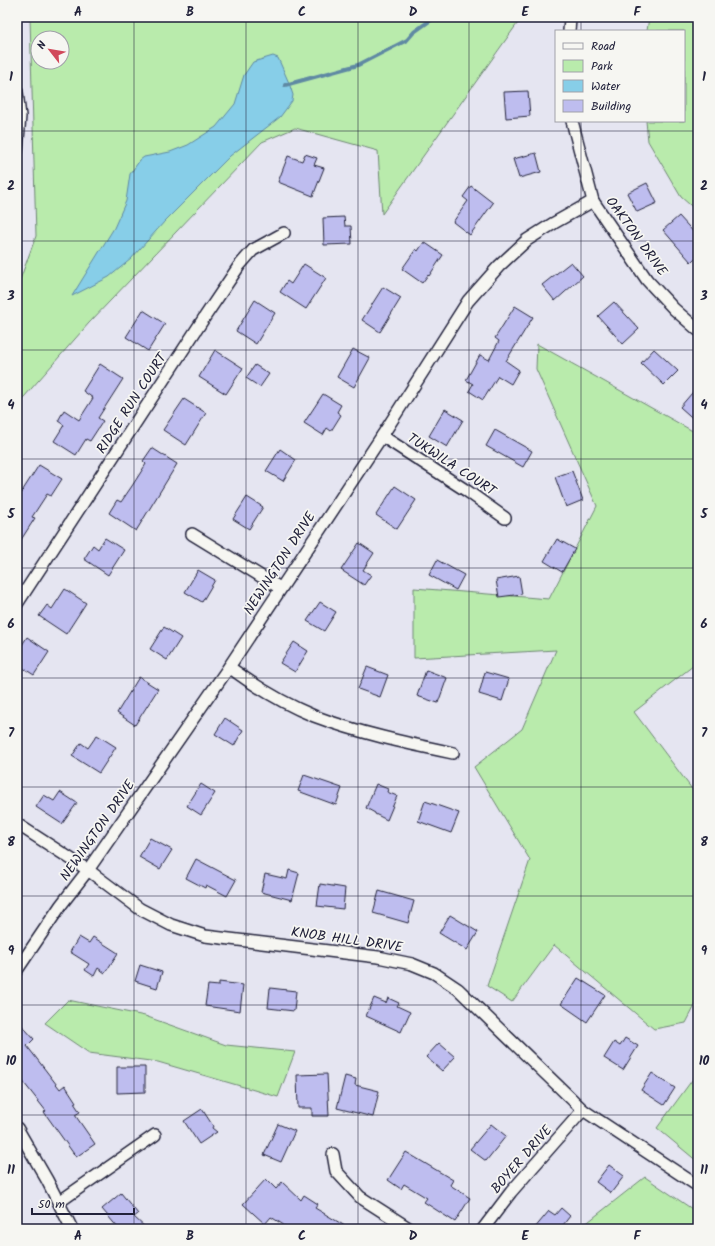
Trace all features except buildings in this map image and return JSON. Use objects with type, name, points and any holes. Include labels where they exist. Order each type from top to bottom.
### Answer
[{"type":"street","points":[[569,30],[570,19]]},
{"type":"street","points":[[17,92],[20,116],[17,151]]},
{"type":"street","name":"OAKTON DRIVE","points":[[572,122],[593,201],[648,280],[674,308],[698,330]]},
{"type":"street","name":"NEWINGTON DRIVE","points":[[17,970],[61,905],[88,870],[229,667],[382,436],[468,301],[499,266],[527,240],[593,201]]},
{"type":"street","name":"RIDGE RUN COURT","points":[[17,604],[206,315],[240,266],[253,250],[284,233]]},
{"type":"street","name":"TUKWILA COURT","points":[[382,436],[467,491],[505,518]]},
{"type":"street","points":[[192,534],[280,588]]},
{"type":"street","points":[[229,667],[258,688],[313,716],[381,738],[453,753]]},
{"type":"street","name":"KNOB HILL DRIVE","points":[[17,824],[88,870],[140,909],[171,925],[205,936],[378,957],[412,964],[434,973],[458,989],[583,1110],[698,1186]]},
{"type":"street","name":"BOYER DRIVE","points":[[483,1229],[511,1192],[583,1110]]},
{"type":"street","points":[[17,1128],[59,1202],[72,1229]]},
{"type":"street","points":[[59,1202],[155,1135]]},
{"type":"street","points":[[333,1154],[336,1171],[360,1196],[410,1229]]},
{"type":"green space","points":[[30,17],[522,17],[382,214],[378,151],[295,128],[262,142],[89,323],[17,405],[17,288],[36,236],[31,70],[70,70],[70,30],[30,30]]},
{"type":"green space","points":[[649,17],[698,17],[698,212],[681,197],[648,141],[646,122],[685,122],[685,30],[647,30]]},
{"type":"green space","points":[[537,344],[698,434],[698,662],[634,712],[698,797],[698,1000],[686,1023],[654,1029],[554,945],[512,1002],[487,986],[530,860],[474,767],[522,729],[556,650],[414,658],[414,588],[549,599],[597,506],[536,369]]},
{"type":"green space","points":[[68,1000],[145,1016],[226,1045],[295,1052],[278,1097],[158,1062],[89,1053],[45,1023]]},
{"type":"green space","points":[[698,1072],[698,1162],[657,1128]]},
{"type":"green space","points":[[645,1177],[698,1213],[698,1229],[579,1229]]},
{"type":"water","points":[[273,56],[278,58],[293,95],[292,101],[280,117],[230,156],[165,221],[131,259],[109,277],[72,296],[114,228],[126,201],[130,174],[140,160],[144,157],[170,152],[188,145],[216,127],[235,104],[244,75],[253,62]]},
{"type":"waterway","points":[[285,85],[358,65],[407,40],[414,32],[435,17]]}]
